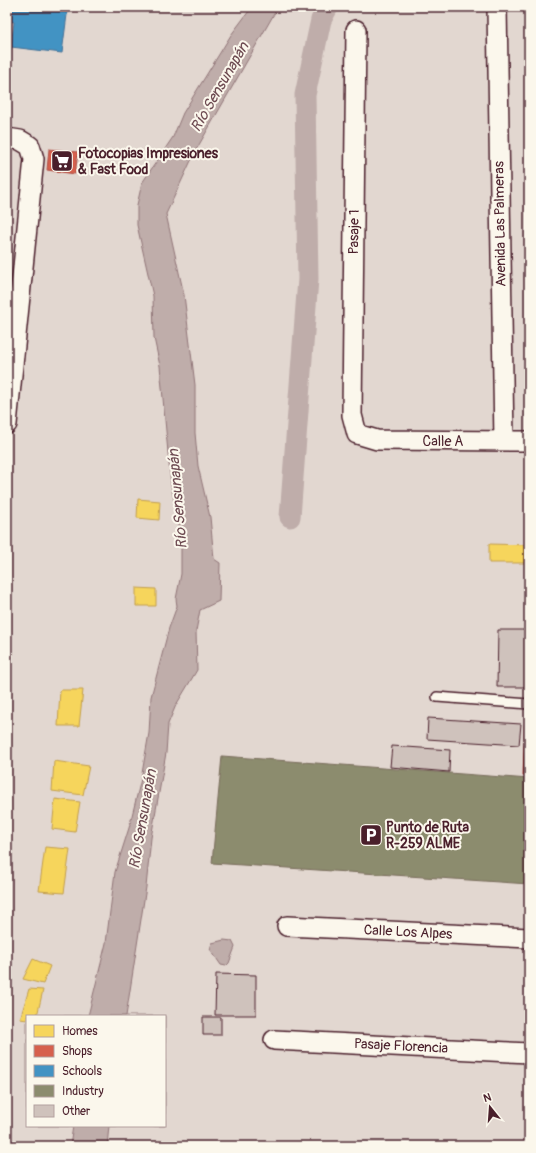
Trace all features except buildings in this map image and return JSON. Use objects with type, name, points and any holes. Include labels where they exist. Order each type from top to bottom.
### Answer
[{"type":"street","name":"Avenida Las Palmeras","points":[[497,7],[504,441]]},
{"type":"street","name":"Pasaje 1","points":[[356,30],[352,414],[357,434]]},
{"type":"street","points":[[7,424],[34,159],[30,146],[20,140],[8,138]]},
{"type":"street","name":"Calle A","points":[[357,434],[377,440],[529,442]]},
{"type":"street","name":"Calle Los Alpes","points":[[287,926],[529,938]]},
{"type":"street","name":"Pasaje Florencia","points":[[274,1040],[529,1053]]},
{"type":"lane","points":[[437,697],[529,704]]},
{"type":"shaded area","points":[[7,7],[529,7],[529,1146],[7,1146]]},
{"type":"water","name":"Río Sensunapán","points":[[252,7],[278,7],[196,150],[166,214],[184,295],[195,385],[195,433],[198,466],[210,517],[214,559],[220,563],[219,601],[200,610],[196,631],[197,670],[176,705],[168,724],[166,753],[151,838],[146,887],[126,1015],[88,1015],[106,943],[115,872],[129,828],[141,779],[149,733],[151,697],[169,628],[177,606],[176,599],[181,574],[181,535],[171,485],[160,366],[154,338],[153,296],[137,225],[137,205],[142,183],[173,137],[183,113],[231,35]]},
{"type":"water","points":[[224,940],[232,941],[235,947],[229,963],[226,966],[221,965],[210,949],[212,943]]},
{"type":"water","points":[[73,1127],[109,1127],[107,1146],[70,1146]]},
{"type":"waterway","points":[[290,517],[308,279],[305,95],[321,20],[328,7]]},
{"type":"place","name":"Fotocopias Impresiones & Fast Food","points":[[62,161]]},
{"type":"place","name":"Punto de Ruta R-259 ALME","points":[[371,835]]}]
